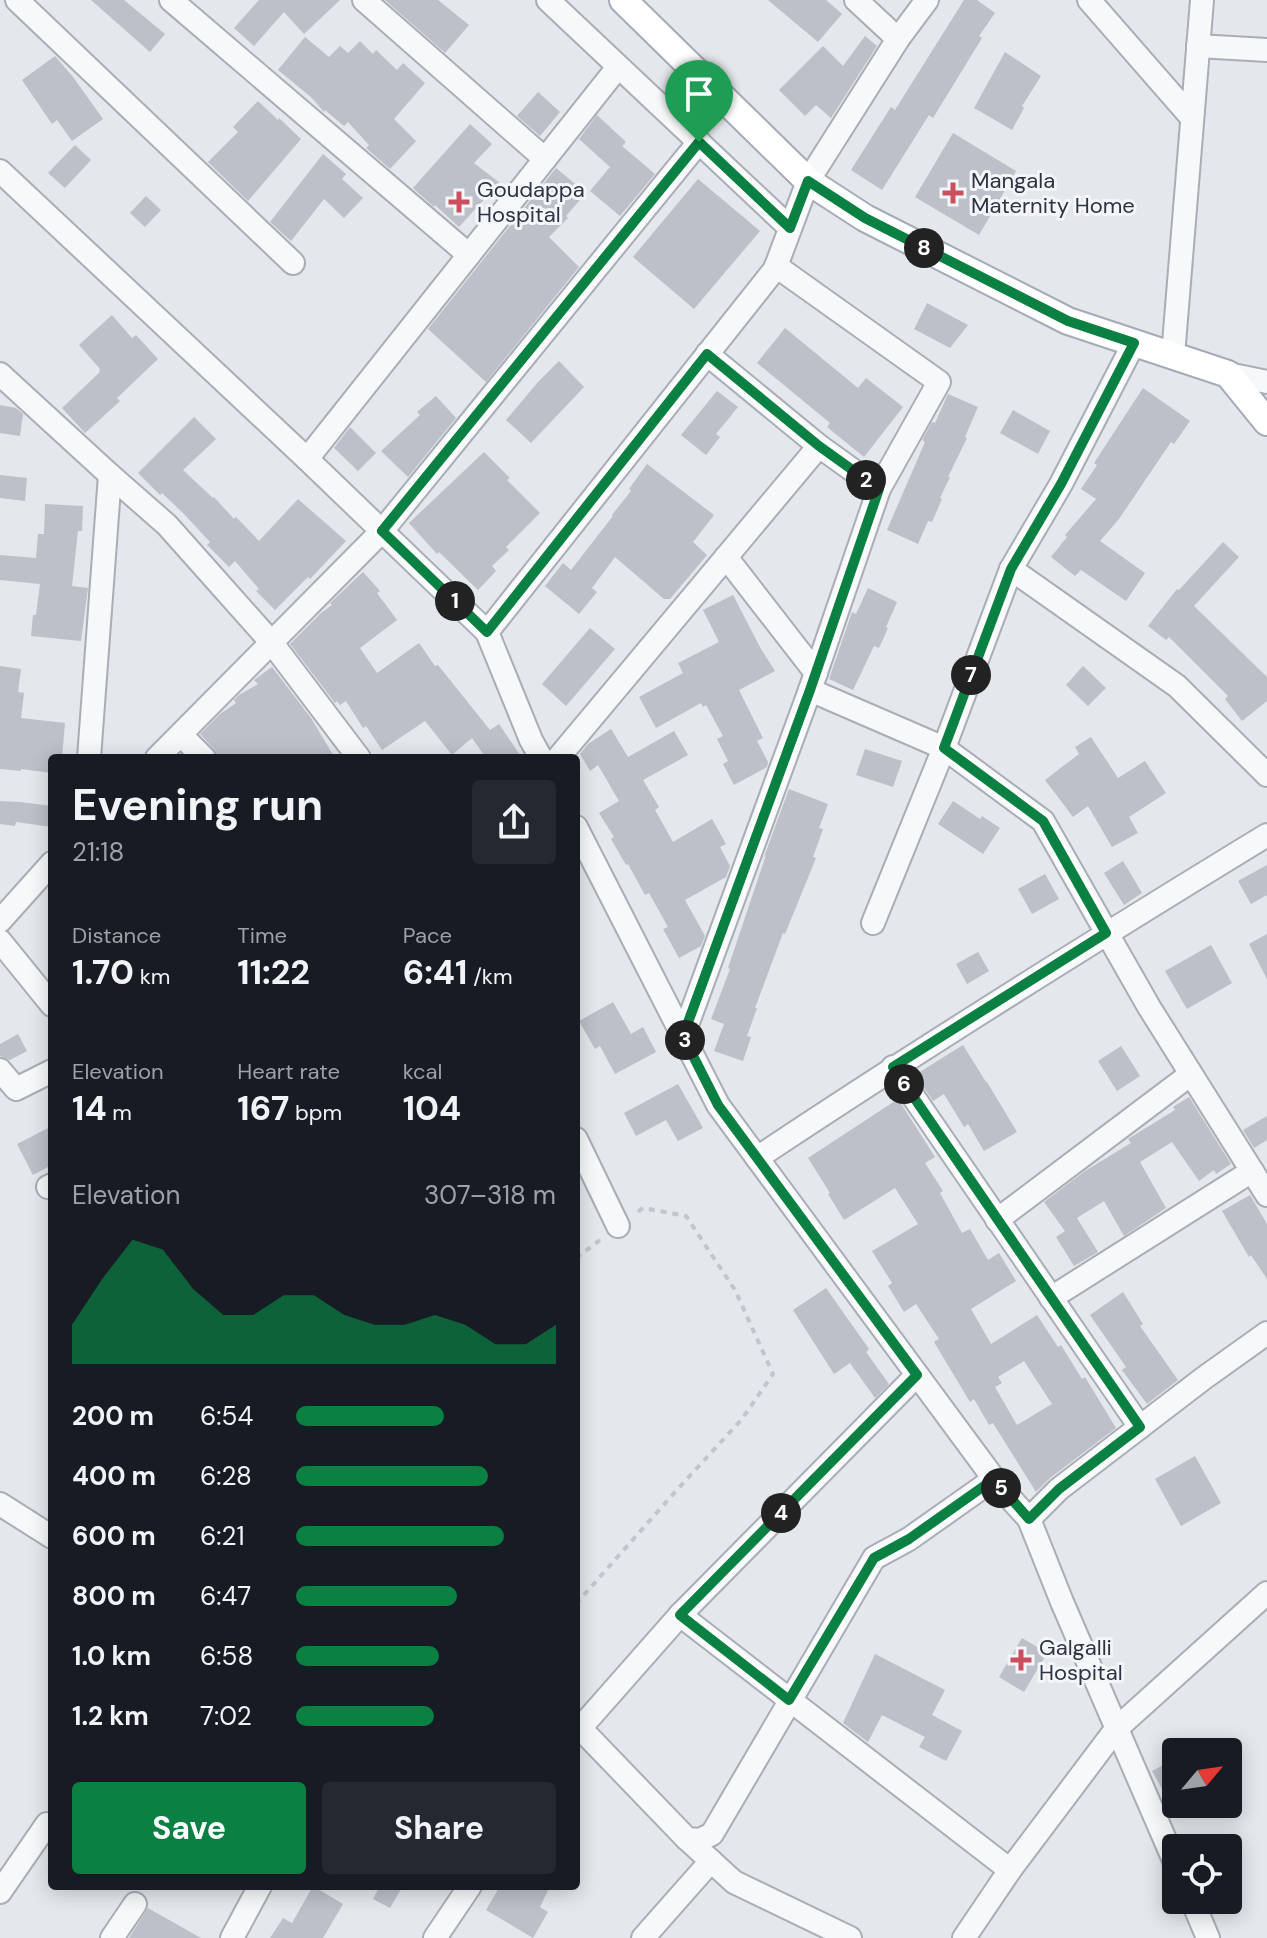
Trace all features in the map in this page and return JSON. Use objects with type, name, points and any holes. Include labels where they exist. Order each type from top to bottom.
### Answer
[{"type":"main road","points":[[623,0],[808,181],[865,218],[1068,321],[1228,374],[1267,422]]},
{"type":"street","points":[[17,0],[293,263]]},
{"type":"street","points":[[171,0],[469,255]]},
{"type":"street","points":[[364,0],[545,159]]},
{"type":"street","points":[[548,0],[790,228]]},
{"type":"street","points":[[856,0],[898,39]]},
{"type":"street","points":[[487,632],[776,266],[808,181],[898,39],[927,0]]},
{"type":"street","points":[[1089,0],[1192,118]]},
{"type":"street","points":[[1173,356],[1202,0]]},
{"type":"street","points":[[1198,46],[1267,50]]},
{"type":"street","points":[[307,459],[618,67]]},
{"type":"street","points":[[161,754],[382,531],[699,142]]},
{"type":"street","points":[[0,171],[487,632],[539,754]]},
{"type":"street","points":[[683,1036],[813,682],[879,489],[939,382],[776,266]]},
{"type":"street","points":[[873,923],[944,748],[1011,569],[1061,484],[1134,343]]},
{"type":"street","points":[[707,354],[819,446],[879,489]]},
{"type":"street","points":[[0,374],[167,525],[272,643],[356,754]]},
{"type":"street","points":[[1228,374],[1267,382]]},
{"type":"street","points":[[561,754],[819,446]]},
{"type":"street","points":[[89,754],[110,475]]},
{"type":"street","points":[[726,557],[813,682],[944,748],[1043,821],[1149,1007],[1267,1195]]},
{"type":"street","points":[[1011,569],[1177,686],[1267,775]]},
{"type":"street","points":[[181,735],[200,754]]},
{"type":"street","points":[[580,835],[718,1105],[994,1479],[1029,1519],[1162,1834]]},
{"type":"street","points":[[757,1158],[893,1067],[1267,835]]},
{"type":"street","points":[[0,921],[48,867]]},
{"type":"street","points":[[0,941],[48,1000]]},
{"type":"street","points":[[893,1067],[1140,1427]]},
{"type":"street","points":[[0,1070],[16,1089],[48,1073]]},
{"type":"street","points":[[997,1220],[1191,1074]]},
{"type":"street","points":[[580,1147],[618,1226]]},
{"type":"street","points":[[1051,1298],[1252,1171]]},
{"type":"street","points":[[1029,1519],[1059,1489],[1267,1333]]},
{"type":"street","points":[[580,1729],[680,1615],[917,1375]]},
{"type":"street","points":[[687,1839],[700,1840],[712,1834],[874,1558],[909,1539],[994,1479]]},
{"type":"street","points":[[0,1504],[48,1534]]},
{"type":"street","points":[[964,1938],[1010,1870],[1116,1729],[1267,1593]]},
{"type":"street","points":[[680,1615],[1010,1870]]},
{"type":"street","points":[[580,1733],[734,1882],[850,1938]]},
{"type":"street","points":[[0,1892],[47,1824]]},
{"type":"street","points":[[643,1938],[711,1861]]},
{"type":"street","points":[[232,1938],[258,1890]]},
{"type":"street","points":[[435,1938],[467,1890]]},
{"type":"street","points":[[112,1938],[135,1904]]},
{"type":"street","points":[[1198,1914],[1208,1938]]},
{"type":"path","points":[[580,1255],[643,1208],[686,1216],[735,1290],[773,1374],[742,1419],[580,1599]]},
{"type":"building","points":[[91,0],[124,0],[165,34],[150,52]]},
{"type":"building","points":[[259,0],[340,0],[304,34],[284,12],[254,46],[234,28]]},
{"type":"building","points":[[385,0],[438,0],[469,25],[445,53]]},
{"type":"building","points":[[768,0],[826,0],[842,14],[818,42]]},
{"type":"building","points":[[964,0],[977,0],[995,13],[933,118],[929,115],[882,190],[851,170],[891,107],[895,110]]},
{"type":"building","points":[[865,36],[877,46],[831,118],[816,105],[805,116],[779,90],[823,46],[843,66]]},
{"type":"building","points":[[305,37],[329,57],[340,46],[348,53],[360,41],[373,54],[376,50],[397,70],[403,63],[425,83],[394,119],[416,141],[390,169],[366,148],[369,145],[348,122],[344,126],[324,112],[278,70]]},
{"type":"building","points":[[1005,52],[1041,76],[1022,106],[1024,108],[1012,130],[974,108]]},
{"type":"building","points":[[55,56],[103,119],[72,141],[57,120],[52,124],[22,80]]},
{"type":"building","points":[[538,92],[560,112],[540,136],[517,116]]},
{"type":"building","points":[[258,101],[301,139],[248,201],[208,162],[238,132],[233,127]]},
{"type":"building","points":[[597,115],[626,142],[622,146],[655,174],[620,216],[590,191],[610,167],[579,139]]},
{"type":"building","points":[[470,124],[492,144],[474,163],[505,187],[495,199],[489,194],[459,227],[413,188]]},
{"type":"building","points":[[953,133],[1016,171],[979,235],[915,197]]},
{"type":"building","points":[[75,145],[91,160],[65,188],[48,173]]},
{"type":"building","points":[[323,154],[346,174],[342,179],[363,198],[344,218],[324,199],[291,241],[270,222]]},
{"type":"building","points":[[556,168],[586,193],[549,237],[579,267],[486,382],[428,329]]},
{"type":"building","points":[[698,179],[760,231],[694,309],[633,257]]},
{"type":"building","points":[[146,196],[161,210],[145,227],[130,213]]},
{"type":"building","points":[[927,303],[968,325],[950,348],[914,329]]},
{"type":"building","points":[[112,315],[132,338],[136,335],[158,359],[117,398],[120,401],[85,433],[62,408],[100,372],[79,345]]},
{"type":"building","points":[[785,328],[858,388],[866,378],[903,407],[864,457],[827,427],[830,423],[757,363]]},
{"type":"building","points":[[559,361],[584,387],[531,443],[506,420]]},
{"type":"building","points":[[1143,388],[1190,421],[1174,444],[1171,442],[1119,519],[1100,541],[1145,573],[1126,601],[1081,570],[1075,576],[1051,557],[1067,537],[1065,535],[1096,499],[1081,489],[1097,465],[1094,463]]},
{"type":"building","points":[[717,391],[738,407],[716,434],[720,437],[706,455],[681,435]]},
{"type":"building","points":[[948,394],[978,407],[932,522],[928,521],[918,544],[887,530],[925,442],[922,440],[932,422],[935,423]]},
{"type":"building","points":[[436,396],[456,418],[408,477],[381,451]]},
{"type":"building","points":[[0,405],[16,408],[23,414],[20,436],[0,433]]},
{"type":"building","points":[[1013,410],[1050,431],[1038,454],[1000,433]]},
{"type":"building","points":[[194,417],[216,439],[183,470],[259,541],[298,499],[346,541],[275,610],[256,591],[259,589],[235,561],[229,567],[207,545],[210,542],[184,514],[138,473]]},
{"type":"building","points":[[350,427],[376,453],[358,471],[334,448]]},
{"type":"building","points":[[484,452],[540,513],[506,547],[509,550],[492,566],[496,571],[478,590],[439,552],[437,554],[409,523]]},
{"type":"building","points":[[647,464],[714,515],[693,542],[707,555],[670,599],[664,599],[615,557],[592,588],[597,592],[579,614],[545,586],[563,563],[571,570],[631,491],[629,489]]},
{"type":"building","points":[[0,475],[27,478],[25,501],[0,498]]},
{"type":"building","points":[[45,504],[83,506],[82,531],[78,531],[72,586],[88,588],[81,641],[31,636],[40,584],[0,580],[0,555],[36,558],[38,534],[44,534]]},
{"type":"building","points":[[1223,542],[1239,557],[1194,606],[1267,677],[1267,701],[1242,721],[1225,699],[1228,696],[1169,637],[1166,640],[1148,626],[1177,589]]},
{"type":"building","points":[[363,572],[380,591],[377,593],[397,620],[360,648],[377,673],[419,643],[490,730],[499,724],[519,754],[483,754],[472,738],[451,754],[425,721],[382,750],[346,701],[340,705],[337,701],[335,703],[290,644],[332,605],[330,603]]},
{"type":"building","points":[[868,588],[897,602],[879,648],[874,646],[853,690],[829,679],[852,612],[856,614]]},
{"type":"building","points":[[733,595],[775,671],[739,690],[763,738],[757,741],[768,762],[767,767],[734,785],[723,764],[728,761],[717,739],[723,736],[706,705],[703,707],[701,703],[656,728],[639,697],[683,673],[678,663],[719,642],[703,610]]},
{"type":"building","points":[[590,628],[615,649],[566,706],[542,684]]},
{"type":"building","points":[[0,666],[21,669],[18,692],[24,693],[21,718],[65,723],[62,754],[48,754],[48,772],[0,769]]},
{"type":"building","points":[[1083,666],[1106,688],[1088,706],[1066,685]]},
{"type":"building","points":[[272,667],[311,718],[333,754],[216,754],[200,734],[236,703],[234,700],[239,695],[258,684],[254,680]]},
{"type":"building","points":[[611,729],[628,757],[674,731],[688,755],[643,780],[659,807],[655,810],[673,842],[712,819],[726,844],[720,847],[730,866],[726,877],[685,900],[705,936],[701,946],[679,958],[663,929],[668,927],[649,893],[645,895],[626,865],[599,813],[619,801],[598,765],[590,771],[580,754],[588,744]]},
{"type":"building","points":[[1091,737],[1118,778],[1145,761],[1166,793],[1129,817],[1138,833],[1112,847],[1088,806],[1073,817],[1045,780],[1079,754],[1075,747]]},
{"type":"building","points":[[865,749],[902,761],[893,787],[856,775]]},
{"type":"building","points":[[789,789],[828,804],[819,828],[823,829],[813,857],[816,858],[755,1008],[747,1036],[751,1037],[743,1061],[714,1051],[724,1024],[711,1019]]},
{"type":"building","points":[[0,801],[48,806],[48,826],[16,822],[15,826],[0,824]]},
{"type":"building","points":[[953,801],[1000,828],[983,854],[938,824]]},
{"type":"building","points":[[1123,861],[1142,893],[1124,905],[1104,873]]},
{"type":"building","points":[[1267,865],[1267,895],[1251,904],[1238,881]]},
{"type":"building","points":[[1045,874],[1059,899],[1032,914],[1018,889]]},
{"type":"building","points":[[1267,934],[1267,979],[1249,944]]},
{"type":"building","points":[[1211,945],[1232,983],[1187,1009],[1165,971]]},
{"type":"building","points":[[978,952],[989,971],[967,984],[956,964]]},
{"type":"building","points":[[613,1002],[631,1034],[643,1027],[656,1052],[615,1074],[600,1046],[595,1049],[580,1020]]},
{"type":"building","points":[[18,1034],[27,1051],[10,1060],[0,1056],[0,1044]]},
{"type":"building","points":[[963,1045],[1017,1132],[984,1151],[968,1124],[964,1127],[944,1094],[933,1101],[915,1075]]},
{"type":"building","points":[[1121,1046],[1140,1076],[1117,1091],[1098,1061]]},
{"type":"building","points":[[678,1084],[703,1128],[678,1141],[666,1120],[636,1136],[624,1113]]},
{"type":"building","points":[[1189,1097],[1231,1164],[1216,1174],[1214,1170],[1199,1181],[1172,1142],[1140,1162],[1166,1208],[1124,1236],[1104,1201],[1077,1218],[1098,1252],[1074,1266],[1056,1237],[1065,1231],[1044,1202],[1085,1171],[1131,1143],[1128,1139],[1175,1110],[1173,1107]]},
{"type":"building","points":[[898,1099],[935,1157],[925,1163],[943,1191],[940,1193],[962,1233],[970,1229],[988,1260],[999,1253],[1016,1281],[971,1309],[991,1344],[1037,1315],[1082,1379],[1085,1377],[1116,1428],[1036,1492],[993,1423],[989,1425],[974,1399],[970,1402],[934,1342],[939,1339],[916,1304],[904,1312],[888,1286],[892,1283],[872,1251],[918,1224],[895,1188],[844,1220],[808,1158]],"holes":[[[1024,1361],[1052,1404],[1017,1425],[995,1387],[1002,1383],[998,1377]]]},
{"type":"building","points":[[1267,1116],[1267,1140],[1254,1148],[1243,1130]]},
{"type":"building","points":[[48,1128],[48,1167],[33,1175],[17,1144]]},
{"type":"building","points":[[1250,1195],[1267,1224],[1267,1279],[1251,1255],[1249,1257],[1222,1211]]},
{"type":"building","points":[[826,1288],[869,1349],[866,1352],[889,1384],[875,1398],[850,1363],[834,1374],[793,1310]]},
{"type":"building","points":[[1123,1292],[1143,1324],[1140,1326],[1178,1380],[1147,1404],[1122,1370],[1126,1367],[1090,1315]]},
{"type":"building","points":[[1195,1456],[1221,1503],[1181,1526],[1155,1479]]},
{"type":"building","points":[[1022,1638],[1047,1653],[1024,1692],[999,1677]]},
{"type":"building","points":[[875,1654],[945,1690],[932,1715],[962,1731],[946,1761],[919,1747],[925,1737],[882,1715],[868,1742],[843,1723]]},
{"type":"building","points":[[1162,1766],[1162,1789],[1152,1771]]},
{"type":"building","points":[[311,1890],[320,1890],[343,1904],[323,1938],[270,1938],[283,1918],[292,1923]]},
{"type":"building","points":[[378,1890],[401,1890],[390,1908],[373,1899]]},
{"type":"building","points":[[498,1890],[548,1890],[540,1907],[548,1912],[533,1938],[486,1910]]},
{"type":"building","points":[[148,1908],[201,1938],[129,1938]]},
{"type":"place","name":"Mangala Maternity Home","points":[[953,193]]},
{"type":"place","name":"Goudappa Hospital","points":[[459,202]]},
{"type":"place","name":"Galgalli Hospital","points":[[1021,1660]]},
{"type":"route","points":[[699,142],[790,228],[808,181],[865,218],[1068,321],[1134,343],[1061,484],[1011,569],[944,748],[1043,821],[1106,933],[893,1067],[1140,1427],[1059,1489],[1029,1519],[994,1479],[909,1539],[874,1558],[789,1700],[680,1615],[917,1375],[718,1105],[683,1036],[810,690],[879,489],[819,446],[707,354],[487,632],[382,531],[699,142]]}]
